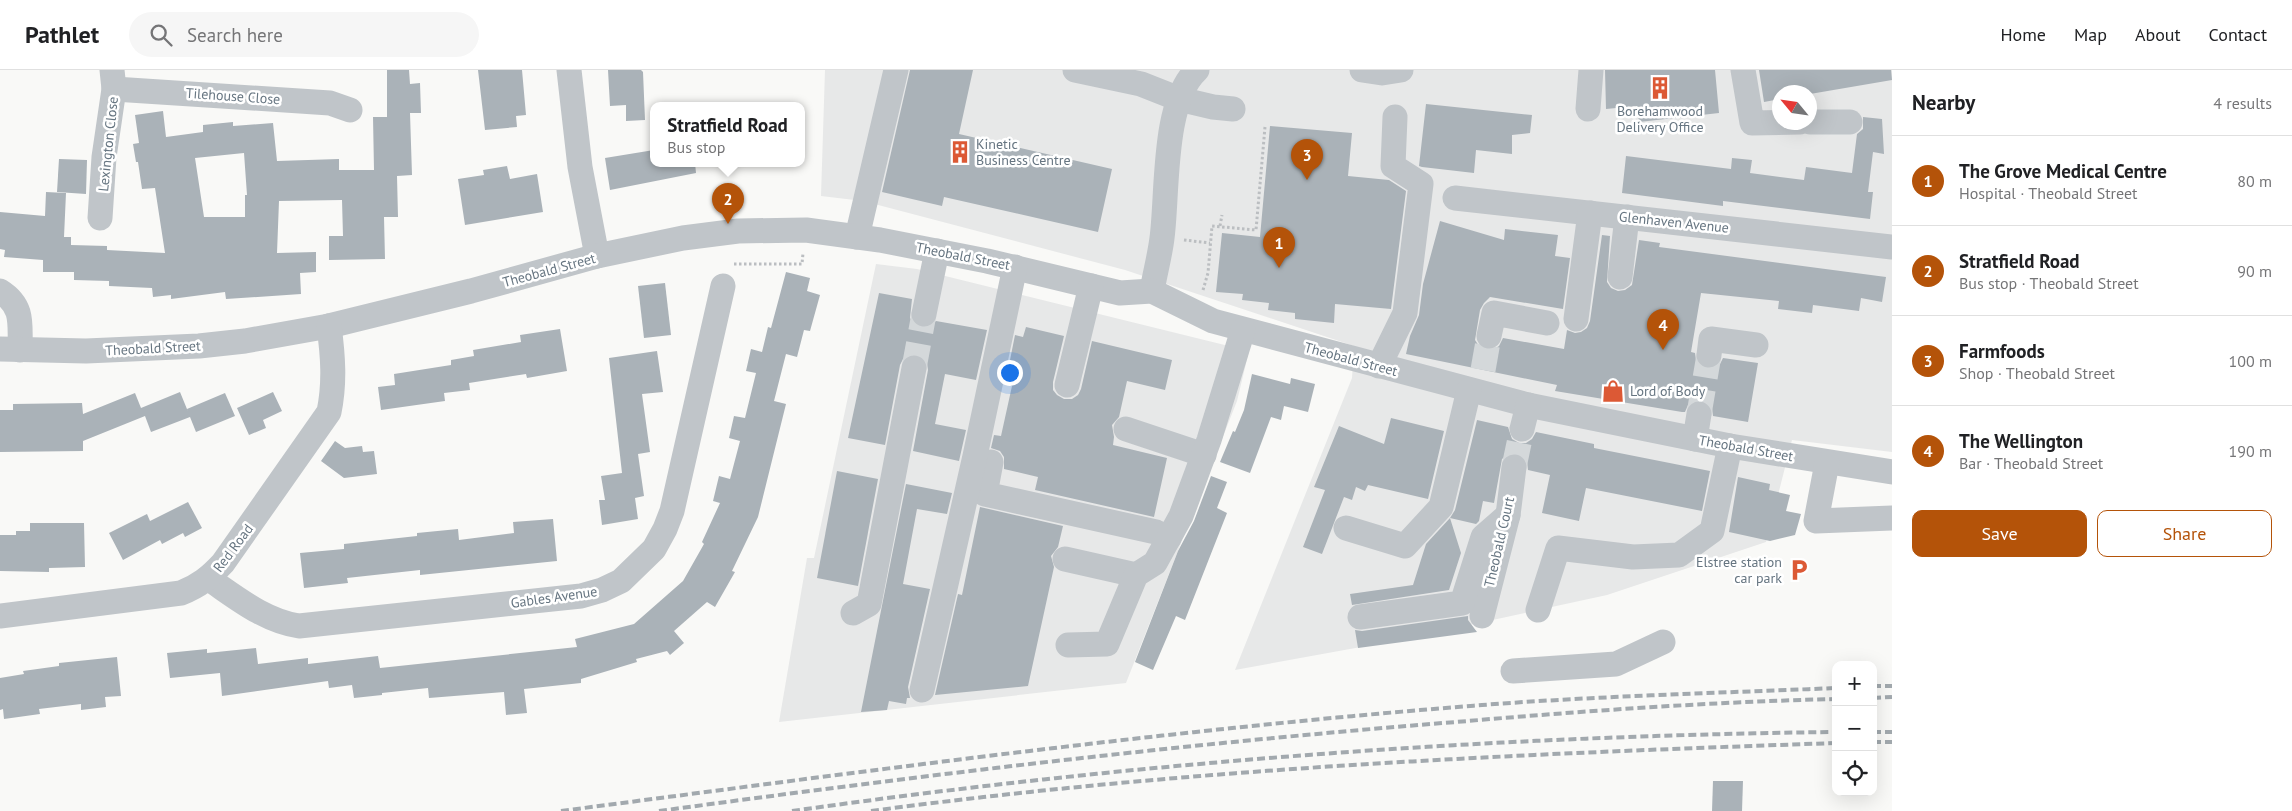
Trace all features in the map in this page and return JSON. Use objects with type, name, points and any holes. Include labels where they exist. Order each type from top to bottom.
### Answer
[{"type":"street","points":[[569,70],[580,167],[597,256]]},
{"type":"street","points":[[857,237],[896,70]]},
{"type":"street","points":[[1075,70],[1141,84],[1179,99],[1213,107],[1233,109]]},
{"type":"street","points":[[1362,70],[1382,73],[1401,70]]},
{"type":"street","points":[[1588,109],[1591,70]]},
{"type":"street","points":[[1743,70],[1752,123],[1772,123]]},
{"type":"street","points":[[1152,291],[1162,238],[1169,136],[1179,99],[1192,71]]},
{"type":"street","name":"Tilehouse Close","points":[[113,79],[330,103],[350,110]]},
{"type":"street","name":"Lexington Close","points":[[100,218],[104,157],[113,79]]},
{"type":"street","points":[[1379,366],[1406,313],[1421,184],[1393,166],[1395,117]]},
{"type":"street","points":[[1817,122],[1850,122]]},
{"type":"street","name":"Glenhaven Avenue","points":[[1455,198],[1892,247]]},
{"type":"street","points":[[1576,319],[1590,213]]},
{"type":"street","points":[[1620,277],[1627,217]]},
{"type":"street","name":"Theobald Street","points":[[0,291],[12,298],[19,313],[10,349],[86,351],[198,346],[329,326],[471,291],[597,256],[683,238],[738,231],[806,230],[936,251],[1023,269],[1120,293],[1152,291],[1213,322],[1379,366],[1477,384],[1528,405],[1730,446],[1892,472]]},
{"type":"street","points":[[924,314],[936,251]]},
{"type":"street","points":[[1023,269],[985,494],[1156,532],[1169,538]]},
{"type":"street","points":[[922,690],[975,456],[1023,269]]},
{"type":"street","name":"Gables Avenue","points":[[209,579],[266,616],[284,624],[299,626],[581,596],[602,590],[621,581],[654,549],[672,511],[723,286]]},
{"type":"street","points":[[1067,385],[1091,286]]},
{"type":"street","points":[[1489,336],[1494,313],[1548,323]]},
{"type":"street","name":"Red Road","points":[[0,616],[181,592],[209,579],[229,555],[328,412],[334,390],[333,357],[329,326]]},
{"type":"street","points":[[1068,645],[1107,644],[1136,575],[1155,563],[1169,538],[1181,516],[1204,455],[1243,330]]},
{"type":"street","points":[[1709,355],[1712,339],[1756,345]]},
{"type":"street","points":[[853,613],[869,604],[914,368]]},
{"type":"street","points":[[1346,528],[1405,546],[1441,508],[1477,384]]},
{"type":"street","points":[[1522,430],[1528,405]]},
{"type":"street","points":[[1695,439],[1699,414]]},
{"type":"street","points":[[1126,429],[1204,455]]},
{"type":"street","points":[[1538,610],[1558,548],[1633,557],[1679,555],[1712,530],[1730,446]]},
{"type":"street","points":[[1827,463],[1816,521],[1892,518]]},
{"type":"street","name":"Theobald Court","points":[[1482,616],[1508,515],[1514,467]]},
{"type":"street","points":[[1360,617],[1462,603],[1483,537],[1508,515]]},
{"type":"street","points":[[1065,559],[1136,575]]},
{"type":"street","points":[[1513,671],[1616,664],[1663,642]]},
{"type":"path","points":[[1202,293],[1208,273],[1212,226],[1256,230],[1265,127]]},
{"type":"path","points":[[1220,226],[1222,215]]},
{"type":"path","points":[[723,286],[728,264],[802,264],[806,230]]},
{"type":"path","points":[[1184,240],[1210,243]]},
{"type":"shaded area","points":[[825,70],[1892,70],[1892,452],[1792,440],[1766,542],[1607,595],[1405,639],[1235,670],[1352,378],[1354,346],[1125,270],[863,201],[821,196]]},
{"type":"shaded area","points":[[876,264],[917,269],[1249,351],[1237,401],[1126,683],[779,722],[807,558],[814,558]]},
{"type":"building","points":[[387,70],[409,70],[410,84],[420,83],[421,113],[410,113],[412,175],[397,176],[398,217],[384,217],[385,259],[329,260],[329,236],[343,236],[342,200],[279,201],[277,253],[316,252],[316,272],[300,273],[301,294],[226,299],[225,292],[171,299],[171,295],[153,297],[152,288],[109,286],[109,281],[74,280],[74,272],[43,272],[43,260],[4,257],[5,250],[0,249],[0,212],[45,216],[46,192],[66,193],[64,237],[71,237],[71,245],[107,246],[107,250],[165,253],[155,188],[142,189],[138,162],[136,162],[133,144],[139,143],[135,115],[163,111],[166,137],[203,132],[203,125],[233,122],[233,126],[273,123],[277,161],[339,159],[339,170],[374,170],[373,117],[387,117]],"holes":[[[244,153],[247,195],[245,195],[245,217],[204,217],[195,158]]]},
{"type":"building","points":[[478,70],[522,70],[526,115],[516,116],[517,127],[485,130]]},
{"type":"building","points":[[608,70],[641,70],[643,72],[645,120],[626,121],[626,105],[610,106]]},
{"type":"building","name":"Kinetic Business Centre","points":[[910,70],[973,70],[959,134],[1112,169],[1098,232],[944,197],[942,206],[882,192]]},
{"type":"building","name":"Borehamwood Delivery Office","points":[[1605,70],[1715,70],[1719,113],[1639,122],[1637,106],[1606,109]]},
{"type":"building","points":[[1759,70],[1891,70],[1892,80],[1817,93],[1817,85],[1772,85],[1772,100],[1764,102]]},
{"type":"building","points":[[1426,104],[1532,115],[1530,133],[1512,135],[1512,154],[1476,150],[1474,173],[1422,167],[1419,166]]},
{"type":"building","points":[[1863,117],[1882,119],[1884,154],[1873,152],[1868,192],[1873,192],[1870,219],[1723,201],[1723,206],[1622,193],[1626,156],[1731,169],[1732,158],[1752,160],[1750,173],[1804,180],[1806,167],[1852,173],[1857,134],[1863,129]]},
{"type":"building","points":[[1270,126],[1352,133],[1348,176],[1389,180],[1406,191],[1391,309],[1335,304],[1334,323],[1295,319],[1295,313],[1268,310],[1269,303],[1242,300],[1243,294],[1216,292],[1222,233],[1260,237]]},
{"type":"building","points":[[650,151],[650,167],[695,167],[696,173],[610,190],[605,158]]},
{"type":"building","points":[[59,159],[87,160],[86,194],[57,192]]},
{"type":"building","points":[[507,166],[510,179],[537,174],[543,212],[465,225],[458,179],[484,175],[483,170]]},
{"type":"building","points":[[1440,221],[1504,240],[1505,229],[1558,235],[1555,256],[1570,258],[1563,309],[1490,297],[1484,303],[1480,310],[1475,340],[1479,346],[1486,350],[1499,346],[1503,338],[1564,349],[1567,330],[1575,333],[1587,328],[1590,321],[1602,235],[1610,236],[1607,282],[1611,288],[1618,291],[1625,290],[1632,285],[1639,240],[1660,243],[1659,247],[1886,277],[1882,302],[1861,298],[1859,311],[1813,305],[1812,313],[1778,309],[1779,301],[1701,293],[1691,352],[1695,353],[1696,360],[1700,366],[1707,369],[1715,368],[1723,358],[1758,363],[1748,422],[1713,416],[1712,408],[1708,403],[1701,400],[1693,401],[1688,405],[1685,412],[1682,412],[1555,391],[1557,385],[1406,354],[1410,336],[1419,315],[1423,284]]},
{"type":"building","points":[[786,272],[810,278],[807,291],[820,295],[810,331],[804,330],[797,357],[786,354],[774,401],[786,404],[758,517],[732,571],[735,572],[715,607],[707,602],[674,631],[684,643],[670,655],[667,651],[636,659],[637,662],[581,679],[581,683],[524,689],[527,713],[506,715],[504,692],[429,698],[428,688],[354,698],[352,685],[329,688],[328,681],[222,696],[220,673],[170,678],[167,653],[207,649],[207,653],[256,648],[258,664],[308,658],[308,664],[378,656],[380,668],[577,647],[575,639],[634,624],[683,581],[704,544],[702,542],[720,503],[713,501],[719,476],[730,479],[740,441],[729,438],[734,416],[745,418],[756,373],[746,371],[751,349],[762,352],[768,327],[771,328]]},
{"type":"building","points":[[665,283],[671,335],[644,338],[638,286]]},
{"type":"building","points":[[879,293],[912,299],[910,318],[914,324],[921,328],[929,327],[936,321],[987,330],[976,380],[945,374],[935,424],[966,430],[959,461],[913,451],[928,370],[927,363],[923,357],[917,354],[909,355],[903,359],[900,365],[885,445],[848,438]]},
{"type":"building","points":[[1026,327],[1064,336],[1053,382],[1053,390],[1064,399],[1072,399],[1078,395],[1081,389],[1092,341],[1172,360],[1165,390],[1127,381],[1119,417],[1112,425],[1113,445],[1167,458],[1154,517],[1035,490],[1038,477],[1004,469],[1004,457],[1000,451],[991,448],[994,435],[1001,436],[1012,386],[1005,385],[1015,335],[1023,337]]},
{"type":"building","points":[[560,329],[567,371],[527,378],[526,374],[469,383],[470,390],[444,393],[445,401],[381,410],[378,387],[395,385],[394,374],[451,365],[451,360],[474,356],[473,350],[521,342],[520,335]]},
{"type":"building","points":[[657,351],[663,392],[642,394],[650,452],[638,454],[644,496],[635,498],[638,519],[602,525],[599,500],[605,500],[601,476],[622,473],[609,358]]},
{"type":"building","points":[[1252,374],[1290,384],[1291,378],[1315,384],[1308,412],[1284,406],[1281,420],[1271,417],[1250,473],[1220,462],[1244,410]]},
{"type":"building","points":[[180,392],[189,414],[187,409],[225,393],[235,416],[196,432],[190,417],[151,432],[145,416],[83,441],[83,451],[0,452],[0,410],[13,410],[13,404],[82,403],[83,414],[135,393],[141,408]]},
{"type":"building","points":[[273,392],[282,411],[263,420],[266,428],[249,435],[237,408]]},
{"type":"building","points":[[1391,418],[1444,431],[1428,499],[1368,485],[1365,491],[1356,487],[1352,500],[1344,497],[1322,554],[1303,547],[1325,490],[1314,487],[1339,426],[1384,444]]},
{"type":"building","points":[[1477,420],[1508,427],[1512,439],[1519,443],[1526,443],[1532,439],[1536,432],[1594,444],[1594,448],[1710,471],[1702,511],[1586,488],[1579,521],[1542,513],[1550,475],[1528,470],[1527,461],[1522,455],[1515,453],[1508,454],[1502,459],[1494,503],[1483,501],[1479,521],[1476,524],[1450,518],[1455,510]]},
{"type":"building","points":[[335,441],[345,448],[362,446],[363,452],[374,451],[377,474],[344,478],[321,461]]},
{"type":"building","points":[[837,471],[878,479],[858,586],[817,578]]},
{"type":"building","points":[[1211,476],[1227,482],[1217,508],[1227,513],[1185,620],[1176,616],[1153,670],[1135,662],[1178,551],[1194,521]]},
{"type":"building","points":[[1738,477],[1770,484],[1769,490],[1790,495],[1786,511],[1801,514],[1795,535],[1770,541],[1729,532]]},
{"type":"building","points":[[906,484],[952,493],[947,514],[917,509],[903,584],[930,589],[908,687],[910,698],[907,698],[906,704],[889,701],[887,710],[861,712]]},
{"type":"building","points":[[188,502],[202,528],[185,537],[183,533],[162,544],[160,540],[123,560],[109,533],[147,514],[150,521]]},
{"type":"building","points":[[980,507],[1063,526],[1058,547],[1051,556],[1054,567],[1028,686],[935,695],[958,594],[962,595]]},
{"type":"building","points":[[1450,518],[1461,553],[1449,590],[1352,605],[1350,594],[1413,585],[1426,544]]},
{"type":"building","points":[[553,519],[557,561],[420,575],[420,570],[347,578],[348,583],[304,588],[300,553],[344,549],[344,544],[417,536],[417,533],[458,529],[459,540],[514,533],[513,522]]},
{"type":"building","points":[[30,523],[84,523],[85,567],[49,568],[49,572],[0,571],[0,535],[16,535],[16,531],[30,531]]},
{"type":"building","points":[[1468,616],[1468,620],[1477,632],[1358,648],[1355,630],[1362,631]]},
{"type":"building","points":[[117,657],[121,696],[105,697],[106,707],[81,710],[81,704],[39,709],[40,714],[4,719],[3,709],[0,710],[0,678],[24,674],[23,671],[59,666],[59,663]]},
{"type":"building","points":[[1713,781],[1743,781],[1742,811],[1712,811]]},
{"type":"tunnel","points":[[914,368],[924,314]]},
{"type":"tunnel","points":[[1483,370],[1489,336]]},
{"type":"tunnel","points":[[1699,414],[1709,355]]},
{"type":"tunnel","points":[[1514,467],[1522,429]]},
{"type":"railway","points":[[1877,686],[1892,686]]},
{"type":"railway","points":[[561,811],[1021,752],[1251,726],[1570,699],[1832,688]]},
{"type":"railway","points":[[1877,698],[1892,697]]},
{"type":"railway","points":[[659,811],[957,773],[1156,750],[1356,730],[1599,711],[1741,702],[1832,699]]},
{"type":"railway","points":[[792,811],[1052,779],[1312,755],[1574,739],[1832,732]]},
{"type":"railway","points":[[1877,732],[1892,732]]},
{"type":"railway","points":[[1877,742],[1892,742]]},
{"type":"railway","points":[[871,811],[991,796],[1232,773],[1594,752],[1832,743]]},
{"type":"place","name":"Borehamwood Delivery Office","points":[[1660,88]]},
{"type":"place","name":"Kinetic Business Centre","points":[[960,152]]},
{"type":"place","name":"Farmfoods","points":[[1307,180]]},
{"type":"place","name":"Stratfield Road","points":[[728,224]]},
{"type":"place","name":"The Grove Medical Centre","points":[[1279,268]]},
{"type":"place","name":"The Wellington","points":[[1663,350]]},
{"type":"place","name":"Lord of Body","points":[[1613,391]]},
{"type":"place","name":"Elstree station car park","points":[[1799,570]]}]
